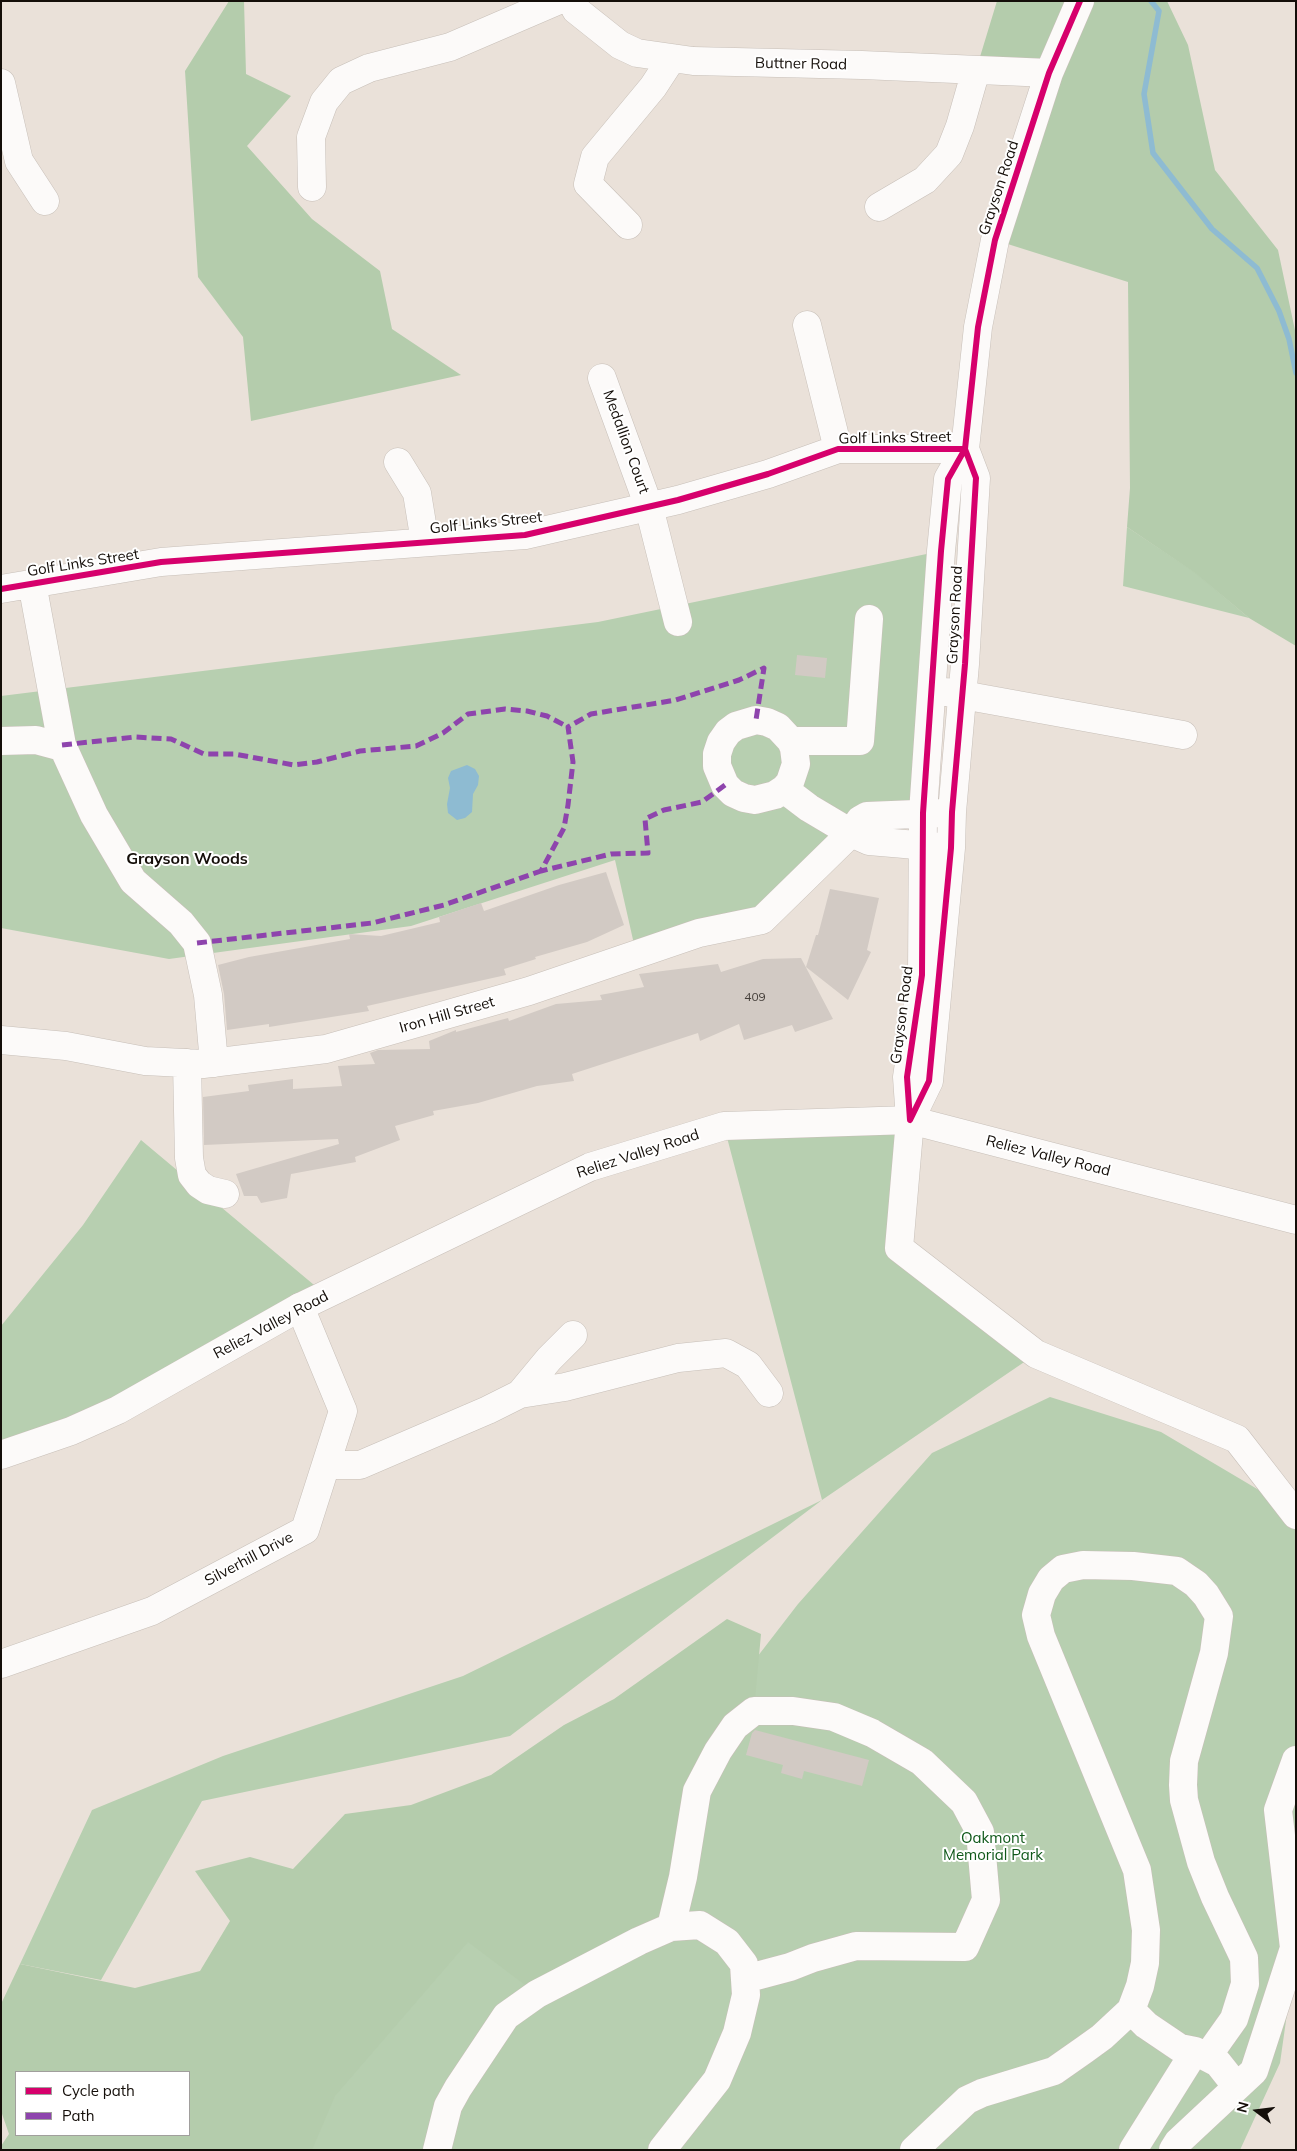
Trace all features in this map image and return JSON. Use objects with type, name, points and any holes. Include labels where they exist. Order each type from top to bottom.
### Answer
[{"type":"street","points":[[312,186],[311,138],[324,102],[341,81],[369,68],[450,47],[556,1]]},
{"type":"street","name":"Buttner Road","points":[[572,1],[576,10],[620,46],[637,53],[693,62],[1049,73]]},
{"type":"street","name":"Grayson Road","points":[[910,1120],[908,1077],[922,975],[923,813],[941,551],[948,479],[965,449],[978,328],[995,240],[1049,73],[1080,1]]},
{"type":"street","points":[[628,225],[588,184],[595,157],[652,87],[672,58]]},
{"type":"street","points":[[879,207],[925,180],[949,154],[960,126],[976,70]]},
{"type":"street","points":[[1,83],[20,160],[45,201]]},
{"type":"street","points":[[806,325],[838,449]]},
{"type":"street","name":"Medallion Court","points":[[602,378],[649,507],[678,622]]},
{"type":"street","name":"Golf Links Street","points":[[1,589],[161,562],[524,535],[649,507],[768,474],[838,449],[965,449]]},
{"type":"street","name":"Grayson Road","points":[[910,1120],[929,1081],[951,848],[976,478],[965,449]]},
{"type":"street","points":[[398,462],[417,493],[426,542]]},
{"type":"street","points":[[32,583],[62,747],[94,815],[133,881],[182,923],[197,943],[208,995],[214,1063]]},
{"type":"street","points":[[791,741],[860,741],[869,620]]},
{"type":"street","points":[[932,690],[1183,735]]},
{"type":"street","points":[[756,720],[778,727],[791,741],[796,764],[790,782],[784,789],[776,796],[755,800],[733,793],[725,785],[717,766],[717,754],[721,742],[728,732],[736,726],[756,720]]},
{"type":"street","points":[[1,742],[36,740],[62,747]]},
{"type":"street","points":[[784,789],[809,808],[861,839],[951,848]]},
{"type":"street","name":"Iron Hill Street","points":[[1,1040],[66,1046],[145,1061],[187,1063],[214,1063],[326,1049],[530,991],[699,932],[762,920],[850,833],[860,820],[867,816],[952,812]]},
{"type":"street","points":[[187,1063],[189,1158],[192,1175],[198,1184],[208,1190],[225,1194]]},
{"type":"street","points":[[910,1120],[899,1248],[1036,1354],[1238,1439],[1296,1515]]},
{"type":"street","name":"Reliez Valley Road","points":[[1,1455],[72,1431],[118,1410],[300,1308],[590,1167],[724,1126],[910,1120],[1296,1220]]},
{"type":"street","name":"Silverhill Drive","points":[[1,1664],[152,1611],[305,1530],[343,1411],[300,1308]]},
{"type":"street","points":[[520,1394],[573,1334]]},
{"type":"street","points":[[326,1465],[360,1465],[488,1410],[520,1394],[565,1387],[678,1358],[726,1353],[748,1365],[769,1393]]},
{"type":"street","points":[[914,2150],[967,2100],[982,2093],[1054,2071],[1102,2037],[1131,2010],[1140,1986],[1145,1963],[1146,1930],[1137,1870],[1041,1636],[1036,1615],[1042,1594],[1051,1579],[1063,1569],[1083,1565],[1133,1566],[1177,1571],[1196,1584],[1206,1595],[1219,1616],[1214,1653],[1184,1761],[1184,1800],[1201,1862],[1215,1897],[1244,1958],[1246,1984],[1234,2019],[1201,2054],[1133,2150]]},
{"type":"street","points":[[671,1927],[683,1877],[697,1791],[718,1751],[735,1726],[754,1711],[793,1711],[834,1717],[872,1733],[922,1762],[964,1802],[980,1832],[986,1894],[986,1900],[965,1947],[856,1946],[745,1979]]},
{"type":"street","points":[[1173,2150],[1178,2142],[1254,2071],[1294,1948],[1278,1810],[1296,1760]]},
{"type":"street","points":[[437,2150],[448,2106],[506,2016],[537,1994],[639,1941],[671,1927],[700,1925],[727,1942],[744,1964],[746,1994],[737,2033],[717,2080],[662,2150]]},
{"type":"street","points":[[1131,2010],[1146,2025],[1180,2048],[1201,2054],[1218,2063],[1237,2086]]},
{"type":"green space","points":[[229,1],[244,1],[246,74],[291,96],[247,146],[312,219],[380,271],[392,329],[461,375],[251,421],[243,337],[198,277],[185,71]]},
{"type":"green space","points":[[997,1],[1167,1],[1188,45],[1215,170],[1278,250],[1296,335],[1296,646],[1249,618],[1195,573],[1127,527],[1130,488],[1128,282],[995,240],[1049,73],[976,70]]},
{"type":"green space","points":[[1127,527],[1196,573],[1249,618],[1123,586]]},
{"type":"green space","points":[[941,551],[923,811],[864,815],[762,920],[636,953],[615,860],[411,926],[169,959],[1,928],[1,696],[598,622]]},
{"type":"green space","points":[[910,1120],[899,1248],[1036,1354],[822,1500],[724,1126]]},
{"type":"green space","points":[[141,1140],[326,1295],[1,1455],[1,1326],[83,1225]]},
{"type":"green space","name":"Oakmont Memorial Park","points":[[1050,1397],[1161,1432],[1296,1512],[1296,1950],[1280,2063],[1240,2150],[257,2150],[359,2006],[717,1709],[798,1604],[932,1453]]},
{"type":"green space","points":[[822,1500],[510,1736],[202,1801],[101,1980],[20,1964],[92,1810],[223,1756],[463,1676]]},
{"type":"green space","points":[[727,1619],[761,1634],[754,1711],[718,1751],[671,1927],[537,1994],[468,1942],[335,2096],[312,2150],[1,2150],[1,2146],[9,2134],[1,2111],[1,2004],[20,1964],[135,1988],[200,1971],[230,1921],[195,1871],[250,1857],[293,1869],[345,1814],[411,1805],[491,1775],[564,1725],[614,1699]]},
{"type":"water","points":[[467,765],[475,769],[479,776],[478,785],[473,794],[472,812],[465,818],[457,820],[448,813],[447,804],[450,788],[448,778],[451,771]]},
{"type":"building","points":[[797,655],[827,658],[825,678],[795,675]]},
{"type":"building","points":[[606,872],[624,925],[587,942],[535,957],[536,959],[504,969],[506,975],[367,1006],[369,1011],[269,1027],[269,1024],[227,1030],[224,994],[218,965],[249,957],[350,939],[349,934],[381,936],[440,922],[439,917],[481,903],[484,911],[559,885]]},
{"type":"building","points":[[830,889],[879,898],[867,950],[871,952],[848,1000],[806,967],[816,935],[818,935]]},
{"type":"building","points":[[801,958],[833,1019],[795,1032],[792,1025],[744,1040],[739,1024],[700,1041],[698,1033],[572,1074],[574,1081],[537,1086],[478,1103],[433,1111],[434,1115],[395,1126],[400,1140],[355,1157],[356,1162],[291,1174],[287,1198],[261,1203],[257,1196],[244,1196],[236,1174],[339,1144],[338,1139],[204,1145],[203,1097],[249,1091],[248,1085],[293,1079],[293,1089],[342,1086],[338,1066],[375,1064],[370,1053],[378,1050],[430,1049],[429,1041],[456,1030],[456,1032],[508,1018],[509,1021],[556,1004],[602,1000],[600,995],[644,987],[639,974],[718,964],[721,972],[763,959]]},
{"type":"building","points":[[755,1730],[869,1760],[862,1786],[804,1771],[802,1779],[781,1773],[783,1765],[746,1755],[752,1733]]},
{"type":"waterway","points":[[1151,1],[1159,11],[1144,94],[1153,153],[1212,229],[1257,268],[1279,311],[1289,339],[1296,373]]},
{"type":"marked path","points":[[725,785],[702,802],[664,810],[645,819],[648,853],[611,854],[541,871],[564,828],[573,762],[568,727],[591,714],[676,700],[739,680],[764,668],[756,720]]},
{"type":"marked path","points":[[62,745],[135,737],[171,739],[204,754],[234,754],[294,765],[317,762],[360,751],[416,746],[443,733],[468,714],[505,709],[527,711],[547,716],[568,727]]},
{"type":"marked path","points":[[197,943],[372,923],[444,905],[541,871]]},
{"type":"cycle path","points":[[1,589],[161,562],[525,535],[678,500],[768,474],[838,449],[965,449],[978,327],[995,240],[1049,73],[1080,1]]},
{"type":"cycle path","points":[[965,449],[976,478],[965,664],[952,812],[951,848],[929,1081],[910,1120],[907,1077],[922,975],[923,813],[941,551],[948,479],[965,449]]},
{"type":"district","name":"Grayson Woods","points":[[187,859]]}]
